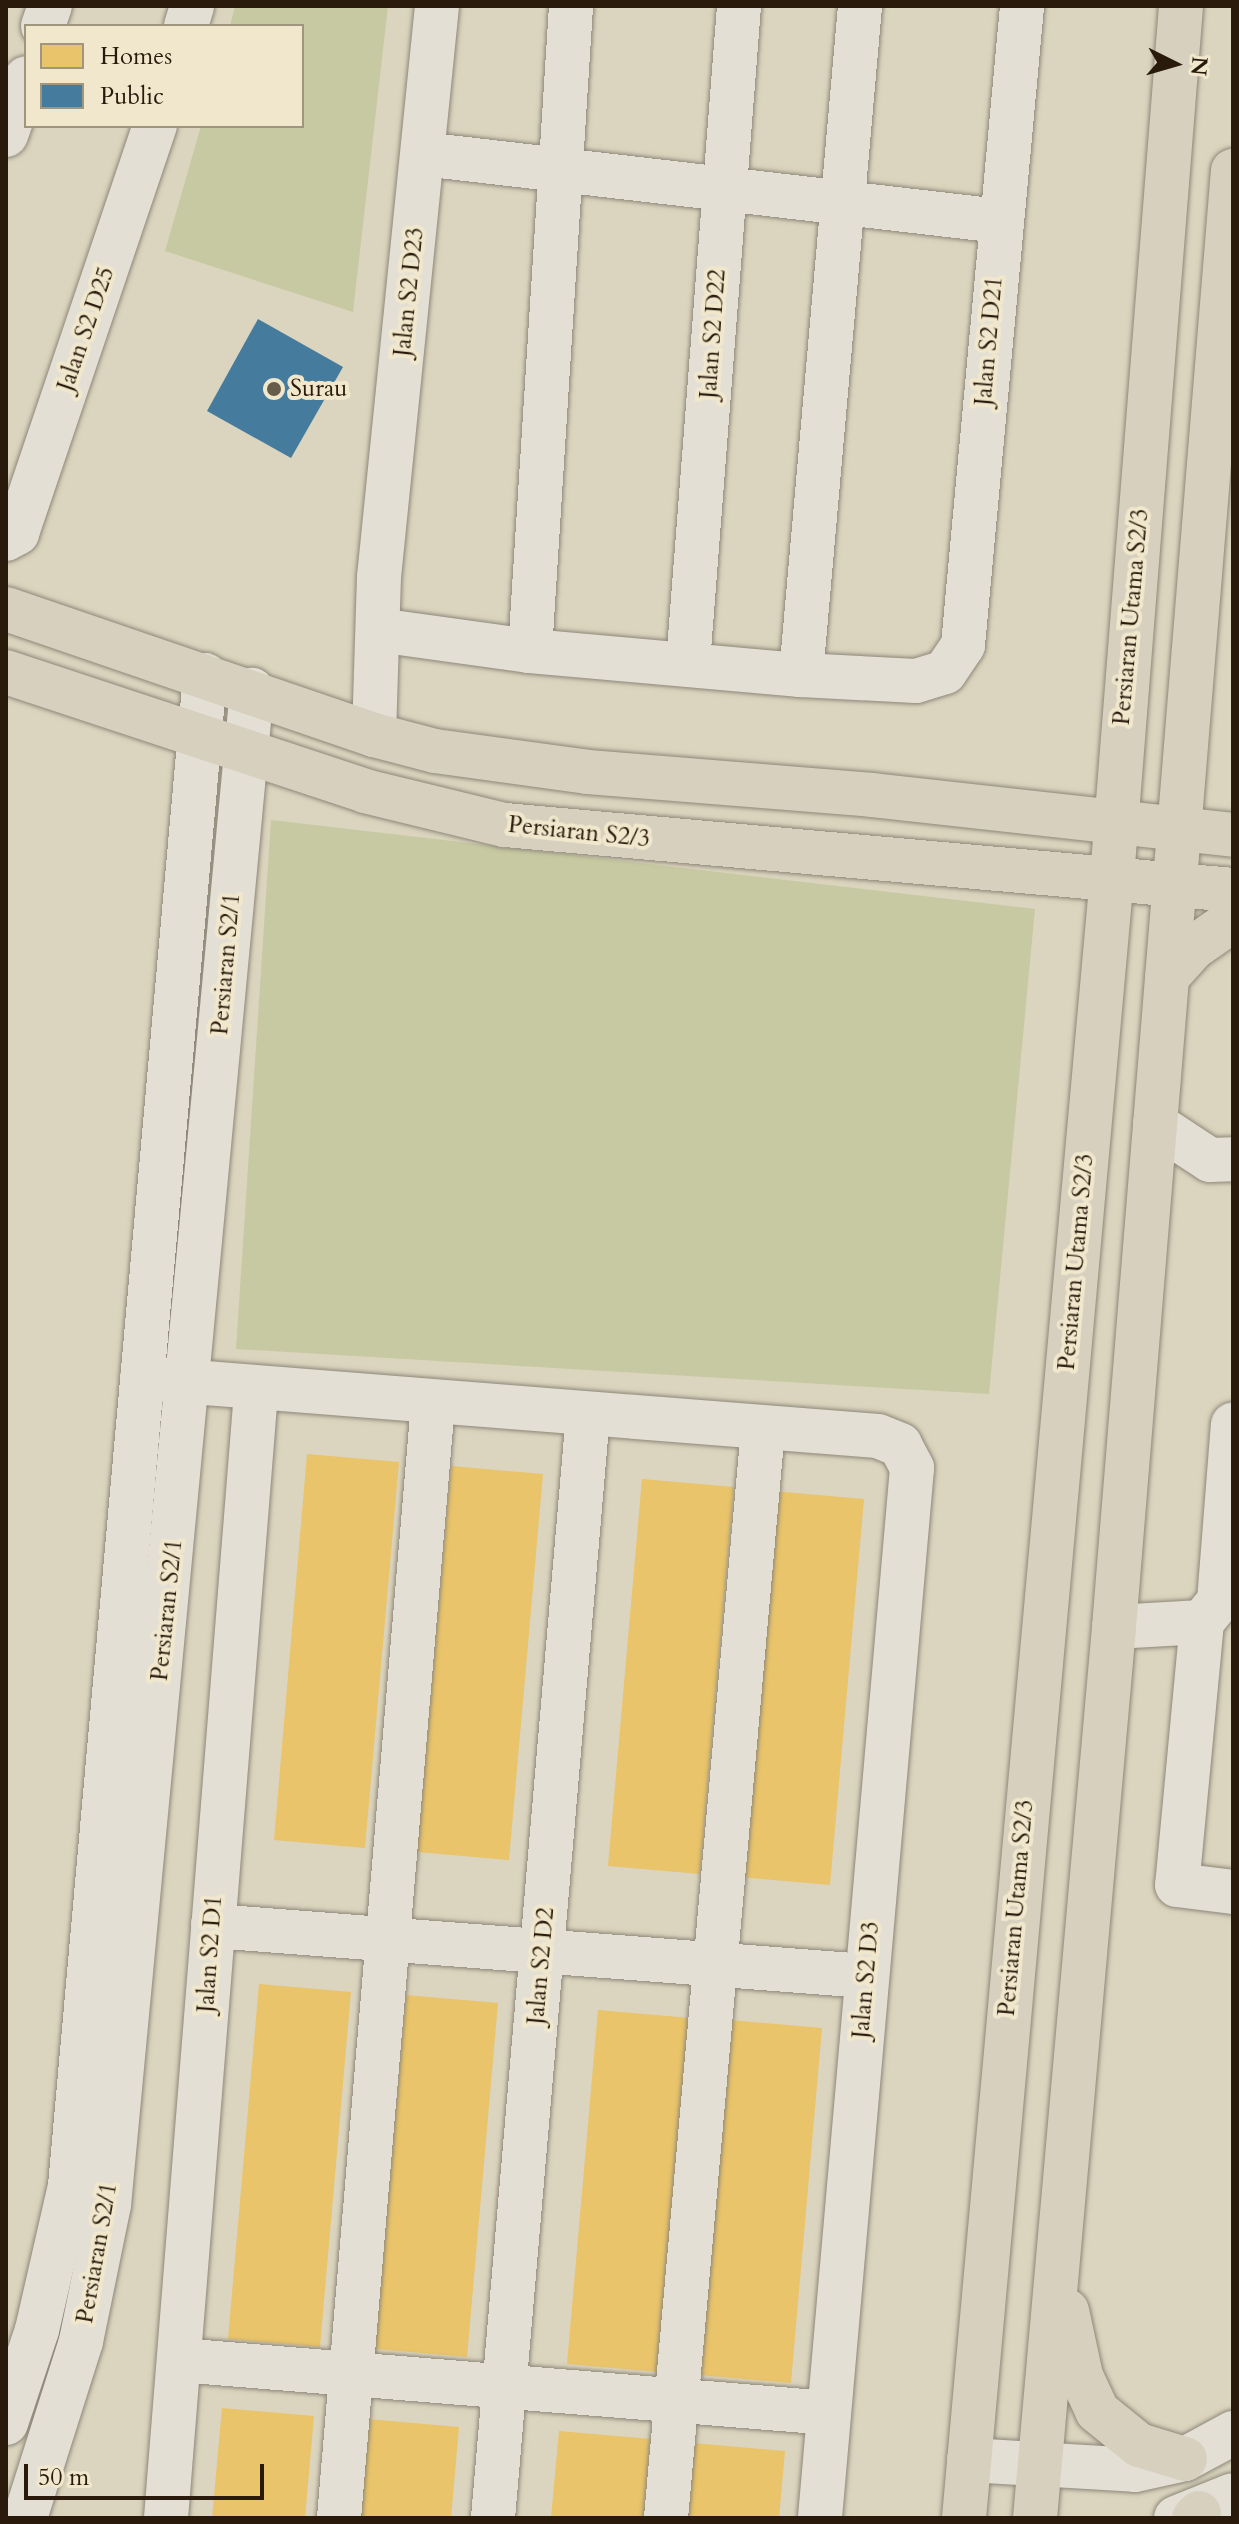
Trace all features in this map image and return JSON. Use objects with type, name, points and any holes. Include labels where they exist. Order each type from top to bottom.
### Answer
[{"type":"main road","name":"Persiaran Utama S2/3","points":[[964,2518],[1112,877],[1181,6]]},
{"type":"main road","points":[[1035,2518],[1114,1627],[1233,171]]},
{"type":"main road","points":[[6,609],[252,690],[374,735],[435,751],[588,772],[1178,826],[1233,835]]},
{"type":"main road","name":"Persiaran S2/3","points":[[6,672],[198,737],[442,813],[505,825],[1233,890]]},
{"type":"main road","points":[[1183,754],[1205,799],[1233,822]]},
{"type":"main road","points":[[1167,977],[1193,948],[1233,920]]},
{"type":"main road","points":[[1058,2269],[1081,2376],[1097,2411],[1139,2445],[1185,2459]]},
{"type":"street","name":"Jalan S2 D23","points":[[374,735],[379,577],[437,6]]},
{"type":"street","points":[[530,651],[571,6]]},
{"type":"street","name":"Jalan S2 D22","points":[[688,663],[739,6]]},
{"type":"street","points":[[378,630],[530,651],[801,675],[860,6]]},
{"type":"street","name":"Jalan S2 D21","points":[[801,675],[916,681],[945,672],[963,645],[999,221],[1022,6]]},
{"type":"street","points":[[6,135],[21,80]]},
{"type":"street","name":"Jalan S2 D25","points":[[11,536],[153,128]]},
{"type":"street","points":[[423,154],[999,221]]},
{"type":"street","name":"Persiaran S2/1","points":[[6,2421],[21,2328],[70,2186],[205,675]]},
{"type":"street","name":"Persiaran S2/1","points":[[25,2518],[81,2341],[109,2205],[189,1384],[252,690]]},
{"type":"street","points":[[1155,1124],[1210,1160],[1233,1159]]},
{"type":"street","points":[[142,1378],[256,1391],[763,1429],[666,2518]]},
{"type":"street","name":"Jalan S2 D1","points":[[166,2518],[256,1391]]},
{"type":"street","points":[[339,2518],[433,1403]]},
{"type":"street","name":"Jalan S2 D2","points":[[493,2518],[588,1415]]},
{"type":"street","name":"Jalan S2 D3","points":[[763,1429],[878,1436],[900,1445],[912,1468],[820,2518]]},
{"type":"street","points":[[1233,1447],[1219,1603],[1177,1885],[1233,1892]]},
{"type":"street","points":[[1114,1627],[1219,1603]]},
{"type":"street","points":[[213,1926],[388,1942],[866,1976]]},
{"type":"street","points":[[21,2328],[81,2341]]},
{"type":"street","points":[[179,2360],[505,2389],[829,2413]]},
{"type":"street","points":[[6,2421],[53,2437]]},
{"type":"street","points":[[969,2460],[1135,2470],[1185,2459],[1233,2433]]},
{"type":"green space","points":[[235,6],[388,6],[353,312],[165,251],[200,128],[304,128],[304,24],[230,24]]},
{"type":"green space","points":[[271,820],[1035,909],[989,1394],[236,1349]]},
{"type":"building: Homes","points":[[307,1454],[399,1462],[365,1848],[274,1840]]},
{"type":"building: Homes","points":[[451,1466],[543,1474],[509,1860],[417,1852]]},
{"type":"building: Homes","points":[[642,1479],[734,1487],[700,1874],[608,1866]]},
{"type":"building: Homes","points":[[772,1491],[864,1499],[830,1885],[739,1877]]},
{"type":"building: Homes","points":[[259,1984],[351,1992],[320,2347],[228,2339]]},
{"type":"building: Homes","points":[[406,1995],[498,2003],[467,2357],[375,2349]]},
{"type":"building: Homes","points":[[598,2010],[690,2018],[659,2372],[567,2364]]},
{"type":"building: Homes","points":[[730,2020],[822,2028],[791,2383],[699,2375]]},
{"type":"building: Homes","points":[[222,2408],[314,2416],[305,2518],[212,2518]]},
{"type":"building: Homes","points":[[367,2419],[459,2427],[451,2518],[359,2518]]},
{"type":"building: Homes","points":[[559,2431],[651,2439],[644,2518],[551,2518]]},
{"type":"building: Homes","points":[[693,2443],[785,2451],[779,2518],[687,2518]]},
{"type":"building: Public","name":"Surau","points":[[258,319],[343,367],[291,458],[207,411]]},
{"type":"place","name":"Surau","points":[[274,389]]}]
